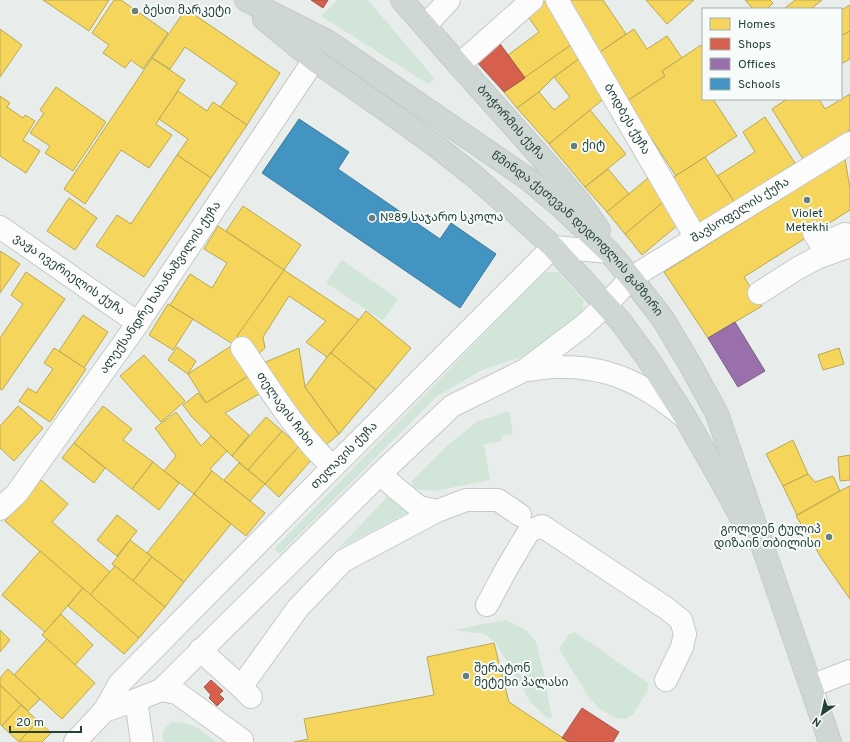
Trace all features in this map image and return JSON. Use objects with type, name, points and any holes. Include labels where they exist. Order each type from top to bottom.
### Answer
[{"type":"main road","name":"წმინდა ქეთევან დედოფლის გამზირი","points":[[242,0],[314,60],[440,149],[474,176],[539,233],[606,305],[621,322],[648,359],[685,417],[775,580]]},
{"type":"main road","name":"წმინდა ქეთევან დედოფლის გამზირი","points":[[246,0],[327,41],[528,179],[559,205],[609,252],[631,278],[663,319],[717,414],[830,742]]},
{"type":"main road","name":"ბოჭორმის ქუჩა","points":[[402,0],[578,200],[599,230],[609,252]]},
{"type":"street","points":[[425,26],[449,0]]},
{"type":"street","points":[[459,66],[532,0]]},
{"type":"street","name":"ბოდბეს ქუჩა","points":[[557,0],[696,238]]},
{"type":"street","name":"ალექსანდრე ხახანაშვილის ქუჩა","points":[[0,509],[17,493],[138,323],[314,60]]},
{"type":"street","name":"შავსოფელის ქუჩა","points":[[631,278],[850,143]]},
{"type":"street","name":"ვაჟა ივერიელის ქუჩა","points":[[0,227],[138,323]]},
{"type":"street","points":[[814,233],[822,244],[850,232]]},
{"type":"street","points":[[759,293],[798,268],[818,258],[850,246]]},
{"type":"street","points":[[552,247],[609,252]]},
{"type":"street","name":"თელავის ქუჩა","points":[[75,742],[104,711],[120,683],[552,247]]},
{"type":"street","name":"თელავის ქუჩა","points":[[104,711],[161,690],[380,474],[452,406],[525,370],[583,326],[606,305],[631,278]]},
{"type":"street","name":"თელავის ჩიხი","points":[[242,348],[300,431],[333,467]]},
{"type":"street","name":"თელავის ქუჩა","points":[[525,370],[562,366],[597,370],[616,376],[648,391],[685,417]]},
{"type":"street","points":[[380,474],[419,507],[437,511]]},
{"type":"street","points":[[200,650],[246,692],[282,631],[298,608],[343,561],[437,511],[466,500],[498,500],[520,516]]},
{"type":"street","points":[[487,605],[506,568],[529,531],[542,526],[682,620],[685,634],[682,647],[666,680]]},
{"type":"street","points":[[811,686],[850,671]]},
{"type":"street","points":[[161,690],[177,693],[242,740]]},
{"type":"street","points":[[136,700],[142,742]]},
{"type":"green space","points":[[338,0],[368,0],[435,79],[428,84],[321,16]]},
{"type":"green space","points":[[342,260],[398,299],[383,321],[326,283]]},
{"type":"green space","points":[[545,272],[558,272],[584,301],[582,311],[565,331],[539,351],[482,370],[436,397],[280,554],[274,549]]},
{"type":"green space","points":[[509,411],[513,434],[501,436],[502,441],[484,444],[490,480],[435,491],[413,489],[412,481],[448,445],[478,421]]},
{"type":"green space","points":[[390,494],[397,503],[408,512],[338,549]]},
{"type":"green space","points":[[506,620],[526,630],[536,642],[544,674],[552,718],[547,718],[531,703],[496,643],[485,634],[453,630]]},
{"type":"green space","points":[[575,632],[648,683],[648,690],[633,714],[626,719],[616,718],[601,710],[590,699],[559,649],[569,634]]},
{"type":"green space","points":[[172,722],[185,723],[196,727],[206,733],[215,742],[165,742],[162,738],[164,729]]},
{"type":"building: Homes","points":[[43,0],[109,0],[89,31]]},
{"type":"building: Homes","points":[[114,0],[121,0],[168,33],[143,69],[131,60],[125,68],[103,53],[109,45],[92,33]]},
{"type":"building: Homes","points":[[547,0],[575,42],[525,78],[508,55],[539,32],[527,15]]},
{"type":"building: Homes","points":[[565,0],[603,0],[626,34],[600,52]]},
{"type":"building: Homes","points":[[646,0],[694,0],[667,24]]},
{"type":"building: Homes","points":[[745,0],[770,0],[773,3],[768,8],[752,8]]},
{"type":"building: Homes","points":[[795,0],[822,0],[812,8],[785,8]]},
{"type":"building: Homes","points":[[850,5],[850,31],[842,35],[842,9]]},
{"type":"building: Homes","points":[[186,9],[280,73],[247,125],[220,107],[237,83],[185,47],[170,69],[152,58]]},
{"type":"building: Homes","points":[[0,29],[22,45],[0,77]]},
{"type":"building: Homes","points":[[634,29],[647,49],[667,36],[682,58],[662,71],[665,76],[627,101],[600,52]]},
{"type":"building: Homes","points":[[850,31],[850,59],[842,63],[842,35]]},
{"type":"building: Homes","points":[[575,42],[583,56],[554,77],[539,92],[517,108],[504,92]]},
{"type":"building: Homes","points":[[701,45],[702,100],[714,100],[737,136],[676,176],[627,101],[665,76],[662,71]]},
{"type":"building: Homes","points":[[583,56],[607,96],[549,144],[517,108],[539,92],[554,110],[570,97],[554,77]]},
{"type":"building: Homes","points":[[152,58],[185,80],[156,124],[172,135],[149,168],[121,150],[85,204],[64,189]]},
{"type":"building: Homes","points":[[56,87],[106,122],[73,171],[45,153],[50,146],[30,133],[44,113],[40,110]]},
{"type":"building: Homes","points":[[178,91],[207,111],[213,102],[247,125],[211,178],[177,155],[188,139],[159,119]]},
{"type":"building: Homes","points":[[850,94],[850,130],[803,159],[772,109],[786,100],[820,100],[825,109]]},
{"type":"building: Homes","points":[[0,96],[10,103],[7,107],[23,118],[25,115],[35,121],[23,140],[40,151],[26,173],[0,156]]},
{"type":"building: Homes","points":[[590,110],[626,154],[585,187],[549,144]]},
{"type":"building: Homes","points":[[765,117],[795,163],[735,203],[717,176],[755,152],[743,132]]},
{"type":"building: Homes","points":[[177,155],[211,178],[144,277],[96,246],[117,215],[131,224]]},
{"type":"building: Homes","points":[[705,157],[735,203],[701,225],[671,179]]},
{"type":"building: Homes","points":[[845,159],[850,188],[850,210],[744,277],[762,306],[708,338],[664,272]]},
{"type":"building: Homes","points":[[608,169],[629,194],[607,212],[585,187]]},
{"type":"building: Homes","points":[[648,178],[666,200],[625,234],[607,212]]},
{"type":"building: Homes","points":[[69,198],[97,218],[75,250],[47,231]]},
{"type":"building: Homes","points":[[662,203],[679,224],[642,255],[625,234]]},
{"type":"building: Homes","points":[[243,206],[301,245],[284,270],[226,231]]},
{"type":"building: Homes","points":[[218,226],[284,270],[233,344],[170,305],[190,274],[212,288],[227,263],[204,249]]},
{"type":"building: Homes","points":[[0,251],[20,264],[0,293]]},
{"type":"building: Homes","points":[[284,270],[359,320],[327,357],[306,342],[326,321],[289,296],[263,337],[265,348],[255,357],[237,336]]},
{"type":"building: Homes","points":[[26,272],[65,299],[2,390],[0,389],[0,338],[23,304],[11,295]]},
{"type":"building: Homes","points":[[168,304],[193,319],[173,350],[149,335]]},
{"type":"building: Homes","points":[[366,311],[411,348],[376,390],[331,353]]},
{"type":"building: Homes","points":[[83,315],[108,332],[84,368],[59,351]]},
{"type":"building: Homes","points":[[231,346],[250,375],[206,403],[188,374]]},
{"type":"building: Homes","points":[[177,347],[196,361],[188,374],[168,360]]},
{"type":"building: Homes","points":[[54,348],[86,369],[50,422],[19,401],[28,388],[36,393],[53,369],[44,363]]},
{"type":"building: Homes","points":[[299,348],[305,387],[339,434],[321,449],[261,364]]},
{"type":"building: Homes","points":[[839,348],[844,364],[823,370],[818,355]]},
{"type":"building: Homes","points":[[331,353],[376,390],[339,434],[305,387]]},
{"type":"building: Homes","points":[[144,355],[185,401],[161,422],[120,376]]},
{"type":"building: Homes","points":[[250,375],[261,393],[225,413],[249,435],[232,456],[192,417],[183,405],[198,393],[206,403]]},
{"type":"building: Homes","points":[[18,406],[43,428],[14,461],[0,448],[0,426]]},
{"type":"building: Homes","points":[[103,406],[132,429],[123,440],[153,462],[132,489],[74,443]]},
{"type":"building: Homes","points":[[176,412],[201,446],[211,436],[227,451],[210,469],[212,471],[194,494],[164,471],[176,456],[155,428]]},
{"type":"building: Homes","points":[[266,417],[282,431],[248,470],[232,456]]},
{"type":"building: Homes","points":[[282,431],[299,446],[265,484],[248,470]]},
{"type":"building: Homes","points":[[793,440],[808,474],[783,486],[766,454]]},
{"type":"building: Homes","points":[[74,443],[105,468],[94,483],[62,458]]},
{"type":"building: Homes","points":[[299,446],[313,458],[279,497],[265,484]]},
{"type":"building: Homes","points":[[850,455],[850,480],[840,481],[838,457]]},
{"type":"building: Homes","points":[[153,462],[179,483],[159,510],[132,489]]},
{"type":"building: Homes","points":[[239,463],[265,484],[250,501],[224,480]]},
{"type":"building: Homes","points":[[212,471],[265,513],[246,536],[194,494]]},
{"type":"building: Homes","points":[[808,474],[815,482],[833,476],[840,491],[797,515],[783,486]]},
{"type":"building: Homes","points":[[41,480],[68,504],[52,522],[110,572],[90,595],[5,521]]},
{"type":"building: Homes","name":"გოლდენ ტულიპ დიზაინ თბილისი","points":[[850,486],[850,599],[822,559],[796,516]]},
{"type":"building: Homes","points":[[194,494],[231,524],[184,582],[147,553]]},
{"type":"building: Homes","points":[[117,515],[137,531],[117,556],[97,540]]},
{"type":"building: Homes","points":[[130,540],[152,557],[133,581],[112,564]]},
{"type":"building: Homes","points":[[40,551],[83,588],[45,632],[2,595]]},
{"type":"building: Homes","points":[[152,557],[184,582],[165,607],[133,581]]},
{"type":"building: Homes","points":[[115,566],[165,607],[139,638],[90,595]]},
{"type":"building: Homes","points":[[83,588],[139,638],[124,654],[68,606]]},
{"type":"building: Homes","points":[[61,614],[93,645],[75,665],[42,635]]},
{"type":"building: Homes","points":[[0,630],[10,640],[0,652]]},
{"type":"building: Homes","points":[[47,639],[95,683],[62,719],[14,675]]},
{"type":"building: Homes","name":"შერატონ მეტეხი პალასი","points":[[494,643],[509,702],[569,742],[294,742],[308,739],[304,719],[434,695],[427,657]]},
{"type":"building: Homes","points":[[8,669],[40,699],[28,711],[0,685],[0,678]]},
{"type":"building: Homes","points":[[0,685],[21,705],[2,726],[0,724]]},
{"type":"building: Homes","points":[[21,705],[38,721],[19,742],[2,726]]},
{"type":"building: Homes","points":[[38,721],[51,733],[42,742],[19,742]]},
{"type":"building: Shops","points":[[311,0],[328,0],[323,8]]},
{"type":"building: Shops","points":[[498,41],[525,78],[504,92],[476,61]]},
{"type":"building: Shops","points":[[211,680],[223,691],[219,694],[224,699],[217,706],[209,698],[211,695],[204,687]]},
{"type":"building: Shops","points":[[582,708],[619,732],[613,742],[569,742],[562,738]]},
{"type":"building: Offices","points":[[735,322],[765,371],[738,387],[708,338]]},
{"type":"building: Schools","points":[[299,119],[349,152],[338,169],[440,239],[451,223],[496,254],[460,308],[262,173]]},
{"type":"place","name":"ბესთ მარკეტი","points":[[135,11]]},
{"type":"place","name":"ქიტ","points":[[574,146]]},
{"type":"place","name":"Violet Metekhi","points":[[807,200]]},
{"type":"place","name":"№89 საჯარო სკოლა","points":[[372,218]]},
{"type":"place","name":"გოლდენ ტულიპ დიზაინ თბილისი","points":[[829,537]]},
{"type":"place","name":"შერატონ მეტეხი პალასი","points":[[466,676]]}]
